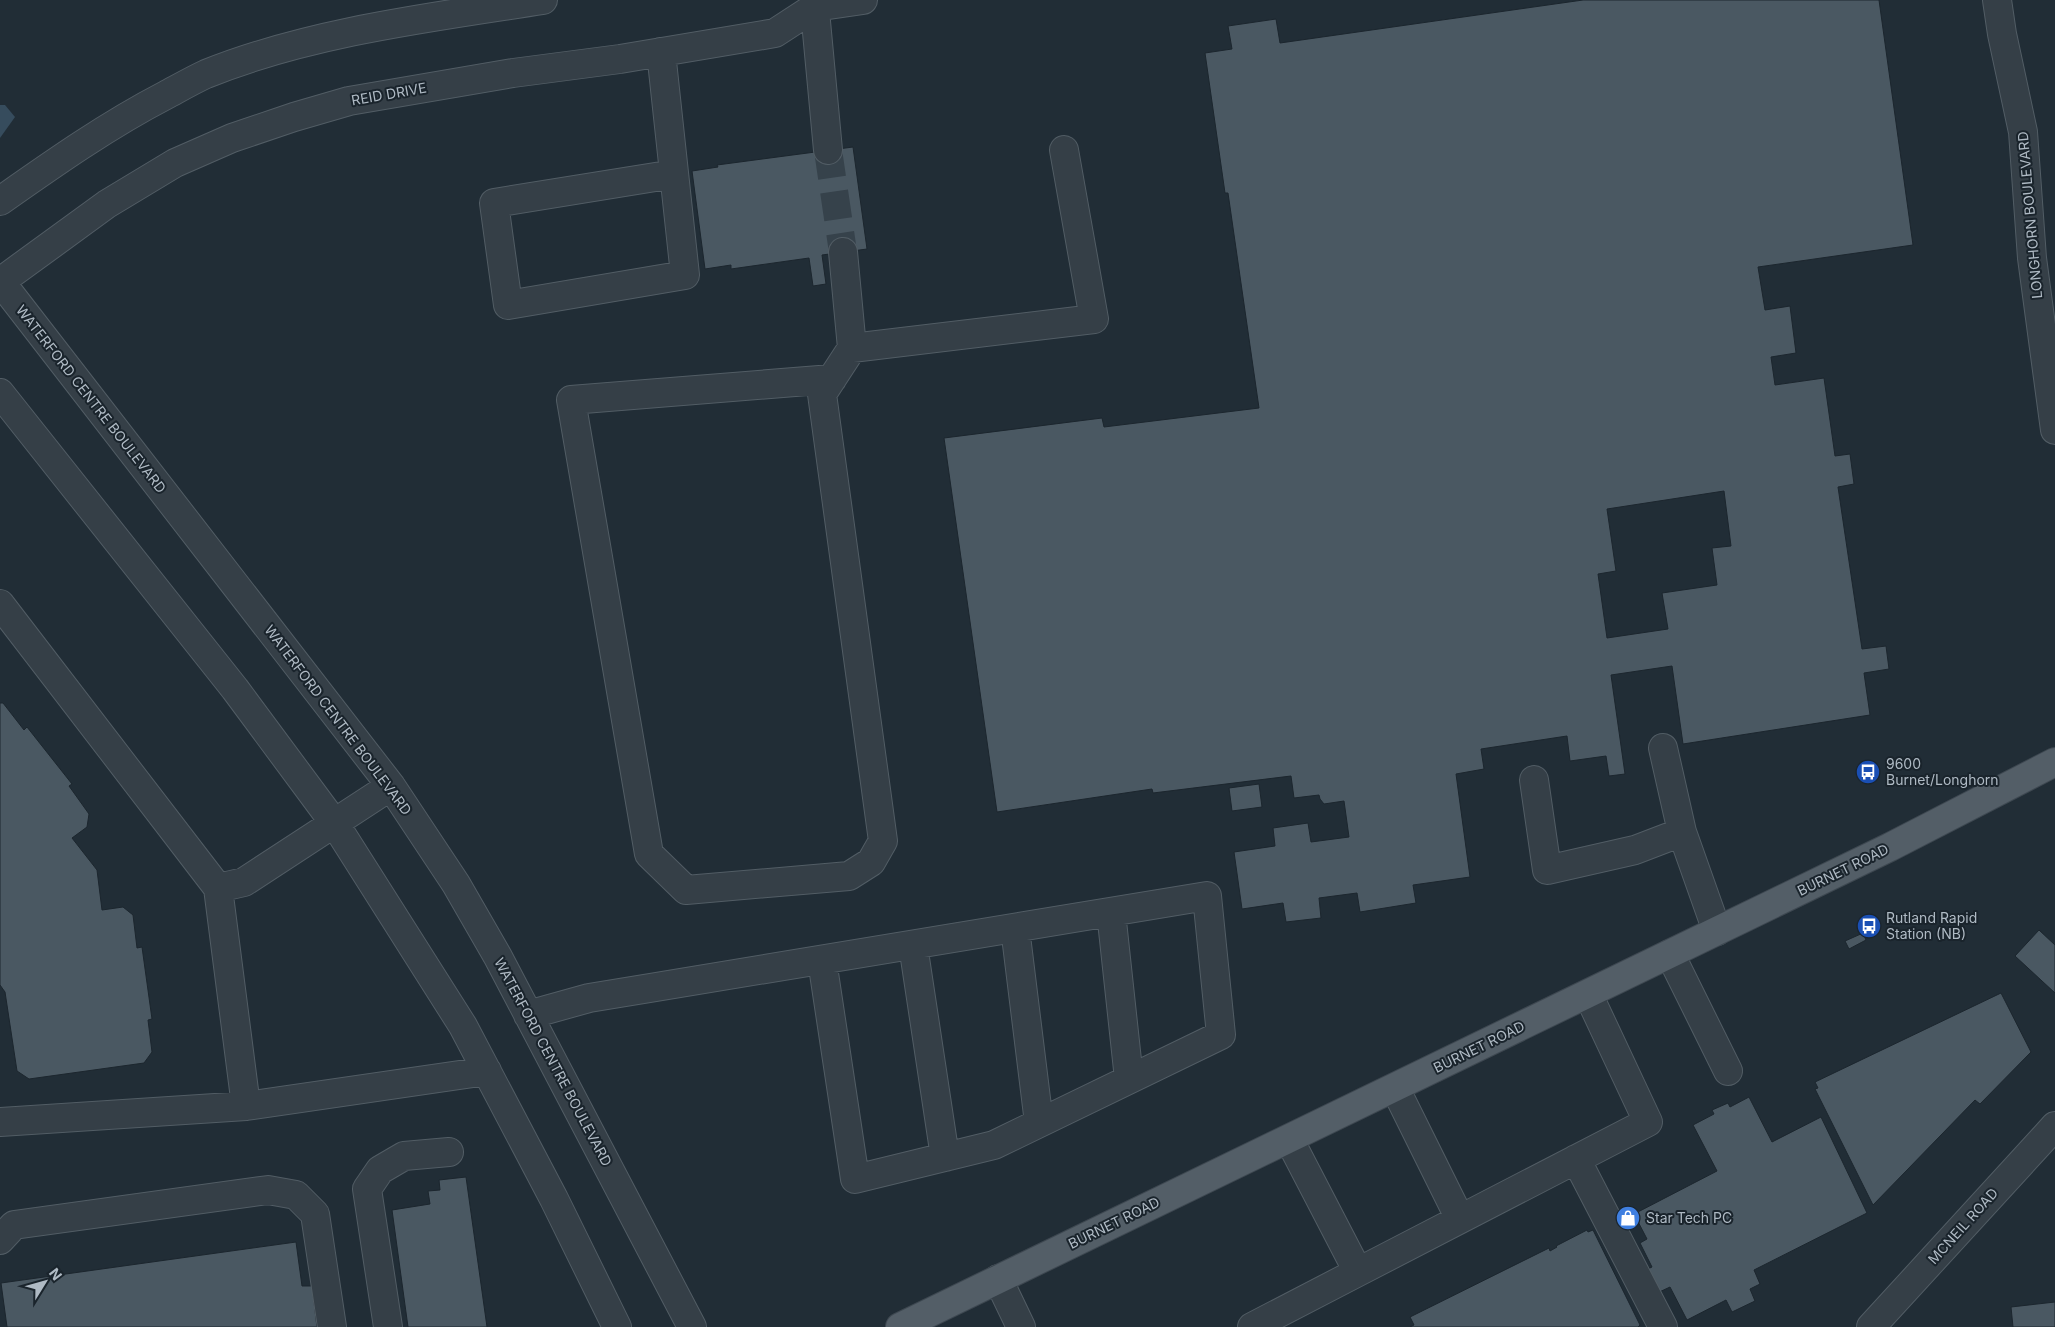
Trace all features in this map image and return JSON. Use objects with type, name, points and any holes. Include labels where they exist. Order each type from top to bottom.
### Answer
[{"type":"main road","name":"BURNET ROAD","points":[[900,1327],[1890,847],[2055,762]]},
{"type":"street","points":[[0,201],[98,134],[206,74],[275,52],[344,34],[542,0]]},
{"type":"street","name":"REID DRIVE","points":[[0,282],[107,204],[175,163],[240,135],[294,117],[349,101],[513,73],[661,52],[775,33],[811,2],[864,0]]},
{"type":"street","name":"LONGHORN BOULEVARD","points":[[1997,0],[2002,34],[2023,132],[2032,258],[2055,430]]},
{"type":"street","points":[[811,2],[828,150]]},
{"type":"street","points":[[661,52],[685,275],[508,304],[494,203],[674,174]]},
{"type":"street","points":[[852,348],[1094,319],[1064,150]]},
{"type":"street","points":[[832,379],[571,400],[649,854],[686,890],[849,876],[871,862],[883,841],[822,394],[832,379],[852,348],[843,252]]},
{"type":"street","name":"WATERFORD CENTRE BOULEVARD","points":[[0,282],[391,786],[456,884],[528,1014],[692,1327]]},
{"type":"street","points":[[0,393],[235,689],[335,824],[463,1026],[554,1199],[617,1327]]},
{"type":"street","points":[[0,604],[218,888],[246,1106]]},
{"type":"street","points":[[1663,748],[1682,832],[1717,931]]},
{"type":"street","points":[[1534,780],[1547,870],[1635,850],[1682,832]]},
{"type":"street","points":[[218,888],[244,882],[391,786]]},
{"type":"street","points":[[528,1014],[589,998],[1207,896],[1221,1035],[994,1145],[855,1179],[822,960]]},
{"type":"street","points":[[1111,912],[1129,1080]]},
{"type":"street","points":[[1015,928],[1040,1123]]},
{"type":"street","points":[[913,945],[945,1157]]},
{"type":"street","points":[[1670,954],[1728,1071]]},
{"type":"street","points":[[1252,1327],[1648,1122],[1588,994]]},
{"type":"street","points":[[0,1122],[246,1106],[487,1071]]},
{"type":"street","points":[[1395,1088],[1460,1219]]},
{"type":"street","name":"MCNEIL ROAD","points":[[1871,1327],[2055,1126]]},
{"type":"street","points":[[1289,1139],[1358,1272]]},
{"type":"street","points":[[388,1327],[368,1190],[380,1170],[404,1156],[449,1152]]},
{"type":"street","points":[[1576,1159],[1663,1327]]},
{"type":"street","points":[[0,1240],[14,1225],[268,1190],[296,1195],[315,1214],[332,1327]]},
{"type":"street","points":[[998,1279],[1021,1327]]},
{"type":"water","points":[[0,105],[5,105],[15,117],[0,138]]},
{"type":"building","points":[[1583,0],[1879,0],[1913,245],[1758,267],[1765,310],[1790,306],[1796,353],[1771,357],[1775,385],[1824,378],[1835,456],[1850,454],[1854,484],[1838,487],[1862,649],[1886,646],[1889,669],[1864,673],[1870,715],[1683,744],[1672,666],[1611,675],[1625,774],[1609,776],[1606,756],[1570,761],[1567,736],[1481,749],[1484,769],[1456,774],[1470,877],[1413,885],[1416,903],[1360,912],[1357,893],[1319,898],[1321,918],[1286,922],[1283,903],[1242,909],[1234,852],[1275,846],[1273,828],[1308,823],[1311,842],[1349,837],[1344,801],[1324,804],[1319,795],[1294,798],[1291,776],[1153,793],[1152,789],[997,812],[944,438],[1102,418],[1104,427],[1259,408],[1228,193],[1225,193],[1205,53],[1232,49],[1228,26],[1276,19],[1280,43]],"holes":[[[1724,491],[1731,546],[1712,548],[1717,585],[1662,593],[1668,629],[1607,638],[1598,574],[1616,571],[1607,509]]]},
{"type":"building","points":[[853,147],[867,249],[822,255],[826,284],[813,286],[809,258],[731,269],[731,265],[705,269],[692,171],[718,167],[717,165]]},
{"type":"building","points":[[0,703],[3,703],[24,730],[27,727],[72,784],[69,786],[89,814],[87,827],[72,838],[97,870],[102,910],[123,907],[133,915],[137,948],[142,947],[152,1019],[148,1020],[152,1052],[144,1063],[29,1079],[17,1071],[5,992],[0,985]]},
{"type":"building","points":[[1259,784],[1262,807],[1232,811],[1229,788]]},
{"type":"building","points":[[2039,930],[2055,945],[2055,993],[2015,956]]},
{"type":"building","points":[[1863,933],[1866,940],[1849,949],[1845,941]]},
{"type":"building","points":[[2001,993],[2031,1052],[1980,1104],[1975,1100],[1873,1205],[1815,1089],[1818,1088],[1815,1082]]},
{"type":"building","points":[[1749,1097],[1772,1142],[1821,1117],[1867,1213],[1754,1270],[1760,1284],[1750,1289],[1755,1301],[1732,1312],[1726,1300],[1687,1320],[1670,1287],[1653,1295],[1641,1272],[1652,1267],[1640,1243],[1647,1239],[1634,1214],[1717,1171],[1693,1125],[1714,1114],[1712,1110],[1728,1103],[1730,1107]]},
{"type":"building","points":[[466,1177],[487,1327],[408,1327],[392,1210],[430,1204],[428,1191],[440,1190],[439,1180]]},
{"type":"building","points":[[1587,1230],[1588,1232],[1593,1230],[1640,1325],[1638,1327],[1410,1327],[1414,1325],[1410,1317],[1549,1248],[1550,1251]]},
{"type":"building","points":[[296,1242],[302,1286],[312,1286],[317,1327],[7,1327],[1,1283]]},
{"type":"building","points":[[2055,1302],[2055,1327],[2013,1327],[2011,1307]]},
{"type":"tunnel","points":[[828,150],[843,252]]},
{"type":"place","name":"9600 Burnet/Longhorn","points":[[1868,772]]},
{"type":"place","name":"Rutland Rapid Station (NB)","points":[[1869,926]]},
{"type":"place","name":"Star Tech PC","points":[[1628,1218]]}]
